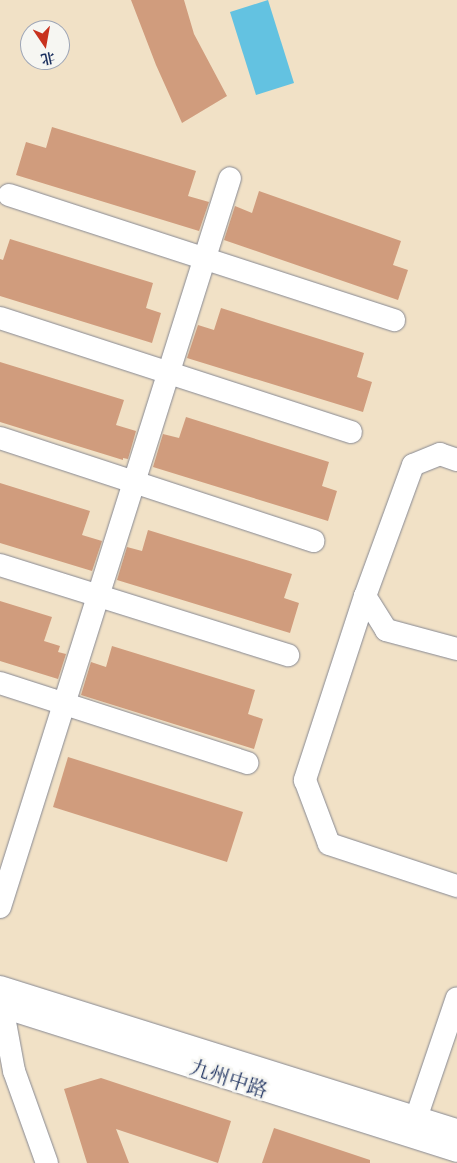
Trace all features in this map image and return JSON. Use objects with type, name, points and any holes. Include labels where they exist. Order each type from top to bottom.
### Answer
[{"type":"street","points":[[0,907],[230,178]]},
{"type":"street","points":[[9,195],[394,320]]},
{"type":"street","points":[[0,318],[351,432]]},
{"type":"street","points":[[0,438],[313,541]]},
{"type":"street","points":[[457,460],[440,454],[414,465],[365,596],[305,780],[329,844],[457,886]]},
{"type":"street","points":[[0,565],[288,655]]},
{"type":"street","points":[[365,596],[386,630],[457,649]]},
{"type":"street","points":[[0,683],[247,763]]},
{"type":"street","points":[[1,996],[14,1071],[47,1163]]},
{"type":"street","name":"九州中路","points":[[1,996],[413,1126],[457,1151]]},
{"type":"street","points":[[457,998],[413,1126],[457,1130]]},
{"type":"street","points":[[0,1067],[32,1163]]},
{"type":"water","points":[[268,0],[294,83],[256,95],[230,12]]},
{"type":"building","points":[[131,0],[184,0],[194,34],[227,96],[182,123],[156,65]]},
{"type":"building","points":[[52,127],[196,171],[188,196],[209,202],[199,231],[16,175],[26,142],[46,148]]},
{"type":"building","points":[[259,191],[401,241],[393,265],[408,270],[398,300],[224,240],[235,206],[252,213]]},
{"type":"building","points":[[10,239],[153,283],[146,308],[161,313],[152,343],[0,296],[0,259],[3,260]]},
{"type":"building","points":[[221,308],[364,353],[357,377],[372,382],[363,412],[187,358],[198,325],[214,330]]},
{"type":"building","points":[[0,362],[124,400],[116,425],[136,431],[128,459],[123,458],[123,460],[0,422]]},
{"type":"building","points":[[186,417],[329,462],[322,486],[337,491],[328,521],[153,467],[163,434],[179,438]]},
{"type":"building","points":[[0,483],[90,511],[82,535],[102,541],[92,571],[0,543]]},
{"type":"building","points":[[148,530],[292,574],[284,598],[299,603],[290,633],[117,580],[127,547],[142,551]]},
{"type":"building","points":[[0,601],[52,617],[44,641],[60,646],[58,652],[66,654],[58,679],[0,661]]},
{"type":"building","points":[[112,646],[255,690],[248,714],[263,719],[254,749],[81,695],[91,662],[106,667]]},
{"type":"building","points":[[68,757],[243,812],[227,862],[53,807]]},
{"type":"building","points":[[101,1078],[231,1121],[218,1163],[116,1129],[129,1163],[87,1163],[64,1089]]},
{"type":"building","points":[[274,1128],[370,1160],[370,1163],[262,1163]]}]
